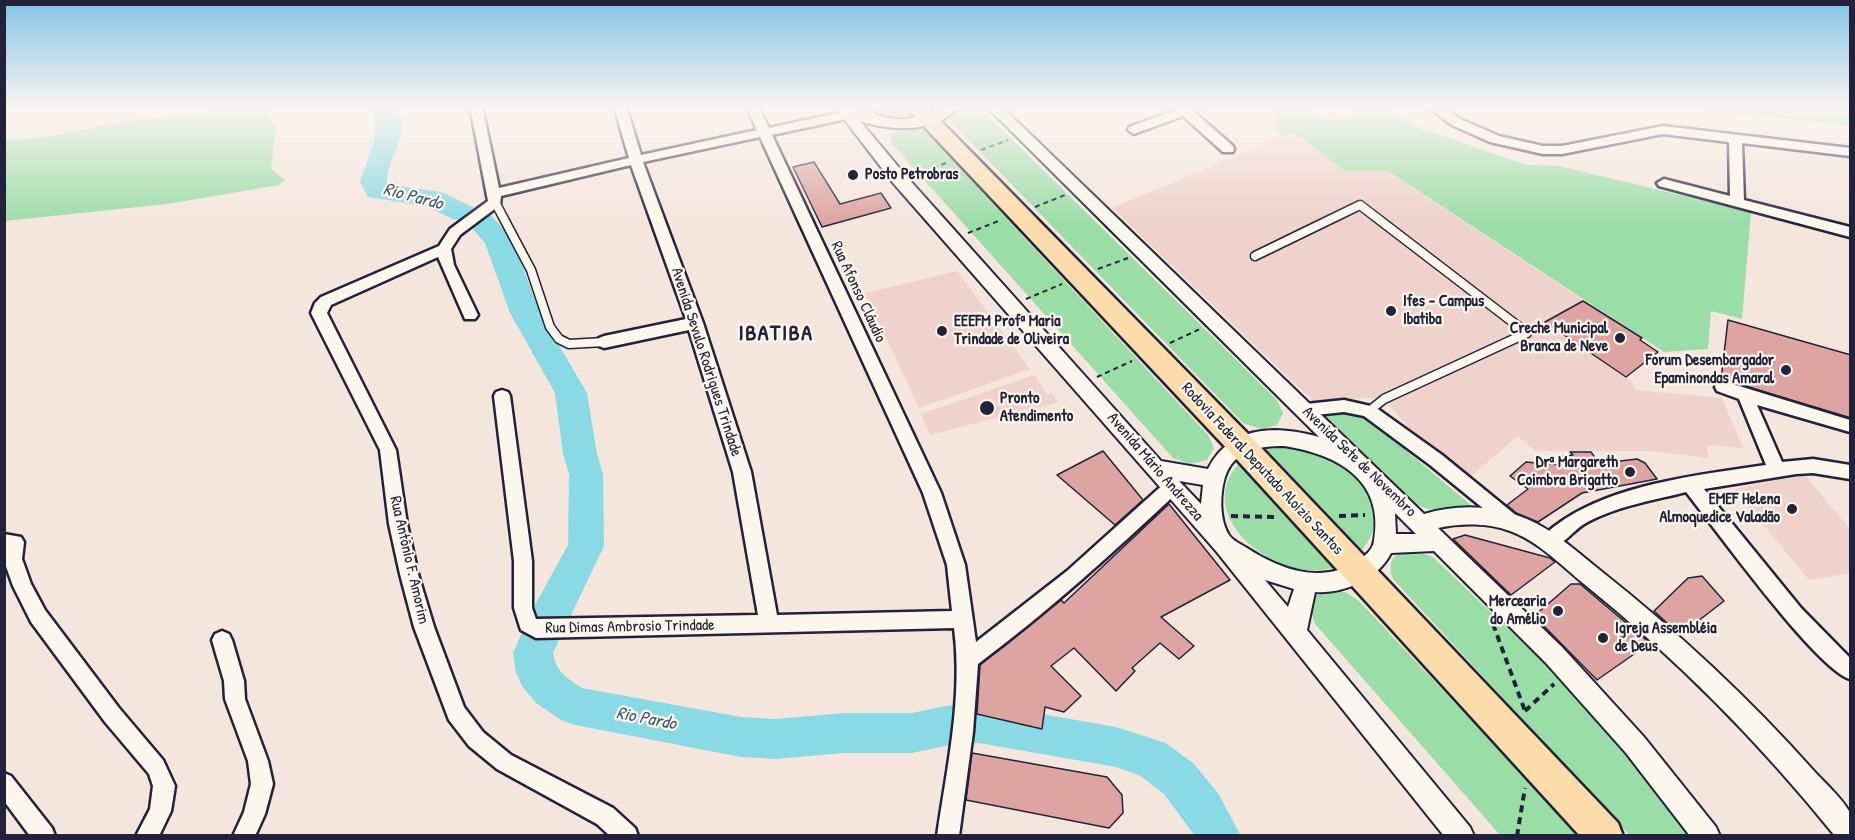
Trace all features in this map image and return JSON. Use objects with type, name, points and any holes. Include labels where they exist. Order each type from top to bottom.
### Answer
[{"type":"highway","name":"Rodovia Federal Deputado Aloízio Santos","points":[[953,145],[1240,444],[1605,836]]},
{"type":"street","points":[[481,145],[488,204]]},
{"type":"street","name":"Avenida Sevulo Rodrigues Trindade","points":[[632,145],[695,323],[742,472],[769,624]]},
{"type":"street","points":[[470,315],[447,265],[444,249],[455,232],[488,204],[636,160],[706,145]]},
{"type":"street","name":"Rua Afonso Cláudio","points":[[770,145],[932,493],[956,566],[968,659],[963,732],[948,836]]},
{"type":"street","name":"Avenida Mário Andrezza","points":[[873,145],[1011,306],[1223,544],[1461,836]]},
{"type":"street","points":[[878,152],[882,145]]},
{"type":"street","name":"Avenida Sete de Novembro","points":[[1033,145],[1365,469],[1419,533],[1440,542],[1554,655],[1635,745],[1707,836]]},
{"type":"street","points":[[1224,145],[1228,149]]},
{"type":"street","points":[[1514,145],[1543,150],[1562,150],[1586,145]]},
{"type":"street","points":[[1734,145],[1737,201]]},
{"type":"street","points":[[1798,145],[1851,152]]},
{"type":"street","points":[[1664,183],[1851,232]]},
{"type":"street","name":"Rua Antônio F. Amorim","points":[[444,249],[327,301],[320,307],[319,313],[388,450],[398,524],[409,574],[424,627],[456,713],[476,739],[504,762],[605,816],[627,836]]},
{"type":"street","points":[[604,342],[695,323]]},
{"type":"street","points":[[1723,387],[1851,426]]},
{"type":"street","points":[[1745,394],[1778,470]]},
{"type":"street","name":"Rua Dimas Ambrosio Trindade","points":[[502,396],[522,561],[523,608],[528,624],[536,629],[964,619]]},
{"type":"street","points":[[1306,410],[1344,406],[1369,411],[1436,460],[1512,522],[1548,542],[1648,622],[1696,667],[1814,790],[1851,833]]},
{"type":"street","points":[[1269,438],[1298,440],[1326,447],[1365,469],[1381,498],[1386,515],[1385,544],[1374,562],[1360,573],[1344,580],[1307,583],[1270,572],[1223,544],[1213,519],[1210,488],[1225,458],[1240,444],[1269,438]]},
{"type":"street","points":[[1548,542],[1591,511],[1608,504],[1690,484],[1813,466],[1851,472]]},
{"type":"street","points":[[1157,468],[1214,479]]},
{"type":"street","points":[[1690,484],[1794,614],[1825,648],[1851,670]]},
{"type":"street","points":[[968,659],[1002,636],[1064,586],[1173,486]]},
{"type":"street","points":[[1385,544],[1419,533],[1450,515],[1477,516],[1512,522]]},
{"type":"street","points":[[4,542],[15,542],[13,559],[22,586],[38,615],[112,715],[156,767],[164,786],[160,811],[147,836]]},
{"type":"street","points":[[1295,633],[1297,615],[1307,583]]},
{"type":"street","points":[[222,640],[234,681],[236,699],[258,761],[262,784],[254,814],[244,836]]},
{"type":"street","points":[[4,783],[44,836]]},
{"type":"lane","points":[[488,204],[536,280],[550,326],[560,341],[571,346],[604,342]]},
{"type":"lane","points":[[1255,256],[1360,205],[1527,333],[1384,399],[1369,411]]},
{"type":"path","points":[[1331,516],[1386,515]]},
{"type":"path","points":[[1223,516],[1281,517]]},
{"type":"path","points":[[1493,619],[1494,629],[1528,720]]},
{"type":"path","points":[[1525,711],[1546,693],[1559,677]]},
{"type":"path","points":[[1517,836],[1525,786]]},
{"type":"shaded area","name":"Ifes - Campus Ibatiba","points":[[1262,145],[1311,145],[1345,171],[1387,171],[1583,300],[1545,322],[1633,383],[1635,390],[1722,398],[1743,448],[1707,445],[1708,458],[1649,451],[1535,451],[1518,436],[1469,478],[1414,434],[1384,399],[1362,398],[1315,403],[1112,208]]},
{"type":"shaded area","name":"EEEFM Profª Maria Trindade de Oliveira","points":[[957,271],[1030,369],[919,408],[865,293]]},
{"type":"shaded area","name":"Pronto Atendimento","points":[[1034,375],[1047,394],[1052,393],[1058,402],[930,435],[921,414]]},
{"type":"shaded area","name":"EMEF Helena Almoquedice Valadão","points":[[1805,475],[1850,529],[1850,573],[1809,580],[1734,489]]},
{"type":"green space","points":[[5,145],[274,145],[271,169],[285,180],[279,185],[167,204],[5,221]]},
{"type":"green space","points":[[893,145],[938,145],[1208,435],[1214,448],[1207,460],[1190,464],[1173,458]]},
{"type":"green space","points":[[974,145],[1018,145],[1277,400],[1283,413],[1277,425],[1261,429],[1243,423]]},
{"type":"green space","points":[[1311,145],[1470,145],[1526,165],[1559,166],[1751,212],[1742,319],[1711,311],[1708,349],[1664,352],[1388,171],[1345,171]]},
{"type":"green space","points":[[1352,412],[1366,417],[1472,506],[1446,511],[1422,507],[1406,500],[1318,415]]},
{"type":"green space","points":[[1290,446],[1318,452],[1337,461],[1362,482],[1375,510],[1375,525],[1369,539],[1358,554],[1260,450]]},
{"type":"green space","points":[[1242,460],[1340,567],[1317,570],[1294,568],[1276,562],[1245,540],[1234,526],[1227,510],[1225,494],[1230,477]]},
{"type":"green space","points":[[1412,550],[1433,557],[1569,687],[1695,835],[1629,835],[1393,579],[1390,567],[1393,558],[1400,553]]},
{"type":"green space","points":[[1337,590],[1359,601],[1579,835],[1500,835],[1316,625],[1312,610],[1314,600],[1322,593]]},
{"type":"building","points":[[814,162],[840,204],[881,193],[891,208],[822,227],[793,167]]},
{"type":"building","points":[[1583,301],[1642,338],[1640,340],[1658,352],[1626,377],[1545,322]]},
{"type":"building","name":"Forum Desembargador Epaminondas Amaral","points":[[1728,320],[1851,355],[1851,418],[1721,379]]},
{"type":"building","points":[[1103,451],[1143,500],[1115,525],[1057,475]]},
{"type":"building","points":[[1570,452],[1591,452],[1596,459],[1613,457],[1620,461],[1637,459],[1645,463],[1657,479],[1582,493],[1538,522],[1516,513],[1507,505],[1528,489],[1510,476],[1526,462],[1560,465],[1558,457],[1573,455]]},
{"type":"building","points":[[1169,504],[1230,580],[1161,617],[1194,646],[1179,659],[1160,643],[1132,668],[1135,671],[1116,691],[1074,648],[1051,666],[1081,696],[1064,712],[1045,707],[1042,729],[977,714],[980,665],[1061,600],[1064,603]]},
{"type":"building","points":[[1465,535],[1550,558],[1555,562],[1511,595],[1453,539]]},
{"type":"building","points":[[1702,576],[1724,601],[1680,635],[1654,611],[1688,578]]},
{"type":"building","name":"Igreja Assembléia de Deus","points":[[1571,584],[1580,584],[1650,643],[1597,680],[1534,616]]},
{"type":"building","points":[[972,753],[1107,777],[1122,795],[1123,813],[1109,828],[966,800]]},
{"type":"waterway","name":"Rio Pardo","points":[[387,145],[373,182],[378,191],[431,198],[463,213]]},
{"type":"waterway","name":"Rio Pardo","points":[[479,219],[498,239],[525,313],[571,393],[580,454],[586,474],[586,546],[545,624],[533,653],[536,673],[550,690],[575,706],[741,737],[775,739],[844,733],[912,733],[945,726],[979,723],[1116,747],[1151,758],[1179,779],[1203,808],[1219,836]]},
{"type":"place","name":"Posto Petrobras","points":[[853,175]]},
{"type":"place","name":"Ifes - Campus Ibatiba","points":[[1391,311]]},
{"type":"place","name":"EEEFM Profª Maria Trindade de Oliveira","points":[[942,331]]},
{"type":"place","name":"Creche Municipal Branca de Neve","points":[[1620,338]]},
{"type":"place","name":"Forum Desembargador Epaminondas Amaral","points":[[1786,370]]},
{"type":"place","name":"Pronto Atendimento","points":[[987,408]]},
{"type":"place","name":"Drª Margareth Coimbra Brigatto","points":[[1630,472]]},
{"type":"place","name":"EMEF Helena Almoquedice Valadão","points":[[1792,509]]},
{"type":"place","name":"Mercearia do Amélio","points":[[1558,611]]},
{"type":"place","name":"Igreja Assembléia de Deus","points":[[1603,638]]},
{"type":"district","name":"IBATIBA","points":[[776,334]]}]
